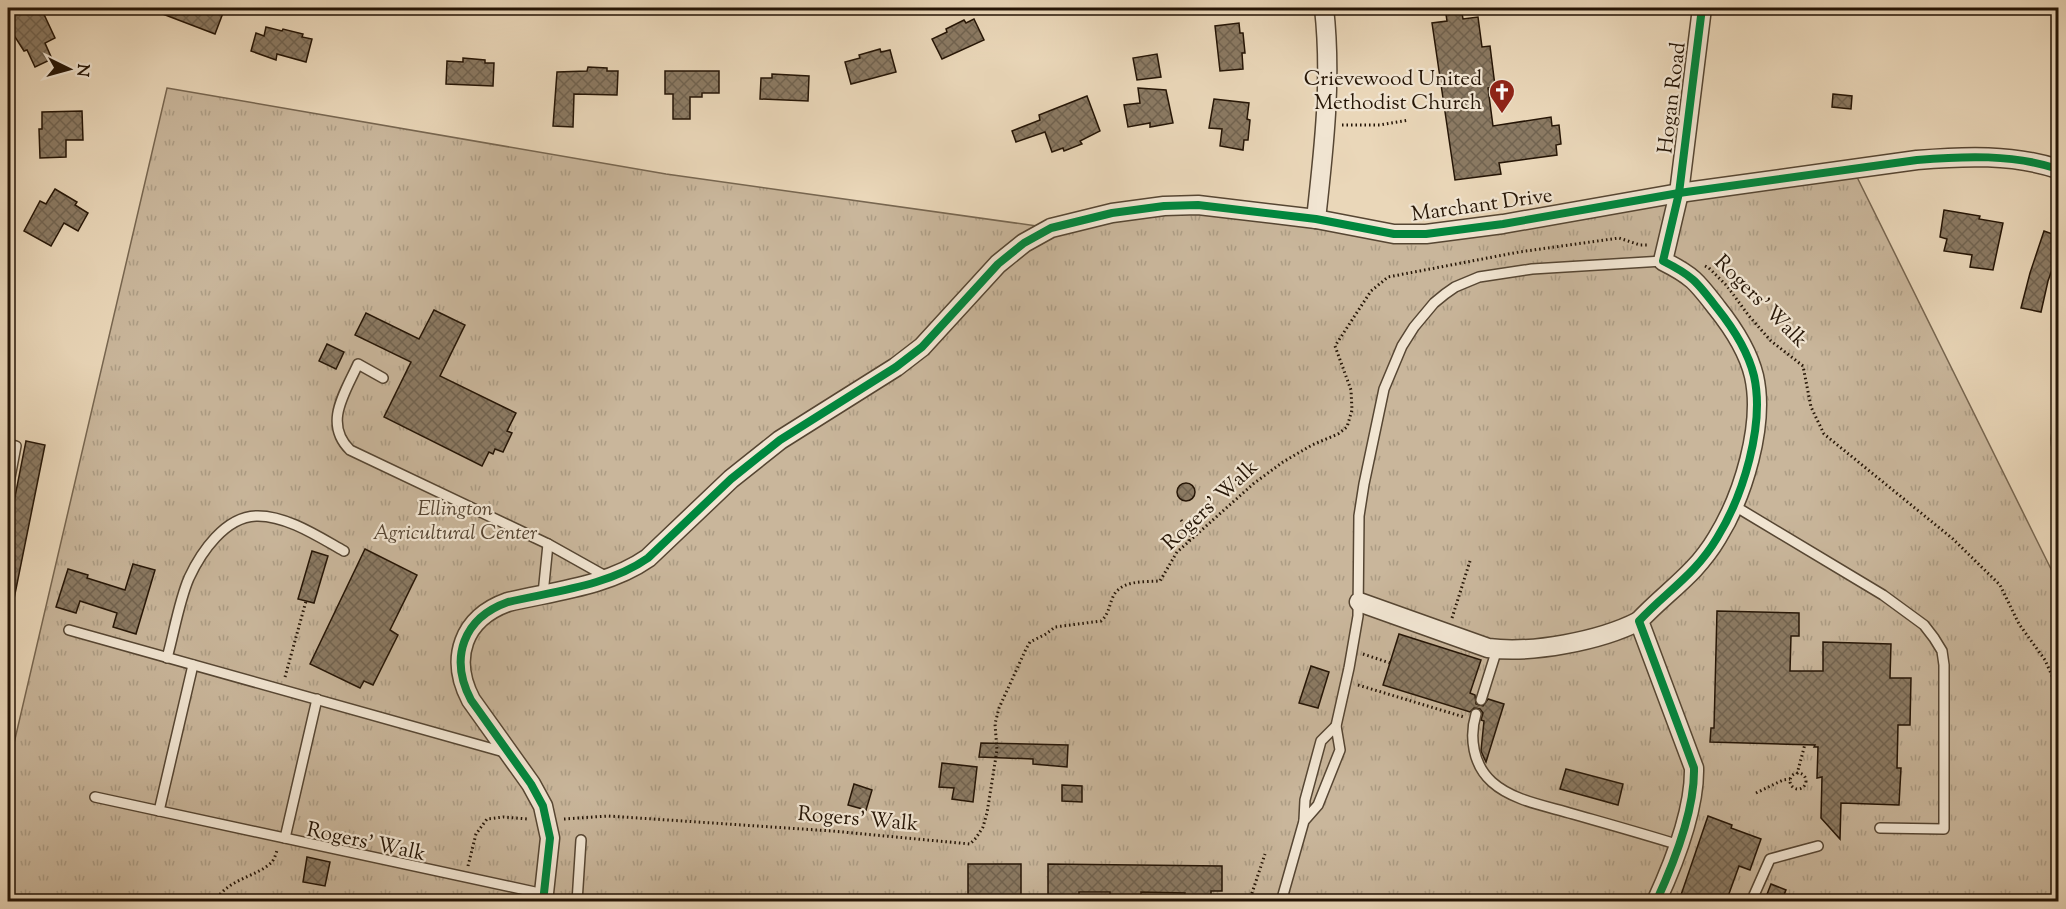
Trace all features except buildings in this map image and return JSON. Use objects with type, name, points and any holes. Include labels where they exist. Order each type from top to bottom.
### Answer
[{"type":"street","points":[[1316,219],[1326,123],[1328,49],[1324,8]]},
{"type":"street","name":"Hogan Road","points":[[1665,253],[1679,193],[1702,8]]},
{"type":"street","name":"Marchant Drive","points":[[543,898],[550,838],[547,820],[538,795],[466,690],[461,670],[464,643],[473,624],[492,608],[609,578],[634,568],[648,558],[731,479],[780,440],[896,367],[922,347],[998,264],[1024,243],[1051,228],[1096,216],[1164,206],[1198,205],[1316,219],[1394,234],[1426,234],[1503,224],[1679,193],[1936,158],[2012,159],[2058,169]]},
{"type":"street","points":[[1359,602],[1446,634],[1497,649],[1534,649],[1562,645],[1624,628],[1639,621],[1698,566],[1717,540],[1734,506],[1746,472],[1754,433],[1756,399],[1754,376],[1728,321],[1696,280],[1665,253]]},
{"type":"street","points":[[1639,621],[1694,768],[1694,787],[1679,845],[1656,902]]},
{"type":"lane","points":[[1304,820],[1318,805],[1340,750],[1336,726],[1352,651],[1359,602],[1359,516],[1364,484],[1384,389],[1402,346],[1414,327],[1434,303],[1455,287],[1479,277],[1665,253]]},
{"type":"lane","points":[[383,378],[358,364],[343,397],[336,423],[338,433],[350,450],[548,544],[609,578]]},
{"type":"lane","points":[[8,444],[16,446],[8,488]]},
{"type":"lane","points":[[1734,506],[1883,595],[1924,625],[1942,651],[1945,700],[1944,829],[1880,828]]},
{"type":"lane","points":[[167,658],[188,580],[212,542],[233,521],[250,516],[270,517],[318,536],[344,551]]},
{"type":"lane","points":[[543,594],[548,544]]},
{"type":"lane","points":[[69,630],[509,753]]},
{"type":"lane","points":[[1481,700],[1497,649]]},
{"type":"lane","points":[[159,811],[193,665]]},
{"type":"lane","points":[[283,839],[317,699]]},
{"type":"lane","points":[[1475,717],[1472,741],[1476,758],[1492,783],[1523,799],[1679,845]]},
{"type":"lane","points":[[1281,902],[1304,820],[1305,800],[1322,741],[1336,726]]},
{"type":"lane","points":[[95,797],[465,877],[543,898]]},
{"type":"lane","points":[[576,902],[581,840]]},
{"type":"lane","points":[[1751,902],[1770,859],[1818,846]]},
{"type":"path","points":[[1326,123],[1380,125],[1409,120]]},
{"type":"path","points":[[1181,519],[1189,529],[1191,535],[1189,541]]},
{"type":"path","points":[[1446,634],[1470,561]]},
{"type":"path","points":[[281,689],[306,601]]},
{"type":"path","points":[[1352,651],[1390,663]]},
{"type":"path","points":[[1346,682],[1475,717]]},
{"type":"path","points":[[1756,793],[1797,774],[1805,744]]},
{"type":"path","points":[[1790,779],[1794,788],[1802,788],[1805,779],[1802,775],[1797,774]]},
{"type":"path","points":[[1249,902],[1265,854]]},
{"type":"green space","name":"Ellington Agricultural Center","points":[[167,88],[666,174],[1051,228],[1164,206],[1394,234],[1853,169],[2052,571],[2058,570],[2058,901],[8,902],[8,769]]},
{"type":"water","points":[[2058,408],[2058,464],[2051,442]]},
{"type":"cycle path","points":[[1656,902],[1682,837],[1691,802],[1694,768],[1639,621],[1690,573],[1708,551],[1727,521],[1743,481],[1757,416],[1754,376],[1739,340],[1699,286],[1681,271],[1663,261],[1679,193],[1702,8]]},
{"type":"cycle path","points":[[543,902],[550,838],[543,806],[531,784],[471,700],[464,684],[461,655],[464,641],[471,629],[480,618],[508,602],[599,581],[648,558],[731,479],[780,440],[896,367],[922,347],[998,264],[1024,243],[1051,228],[1112,213],[1164,206],[1198,205],[1316,219],[1394,234],[1426,234],[1503,224],[1679,193],[1917,160],[1970,157],[2006,159],[2058,169]]},
{"type":"place","name":"Crievewood United Methodist Church","points":[[1502,115]]}]
